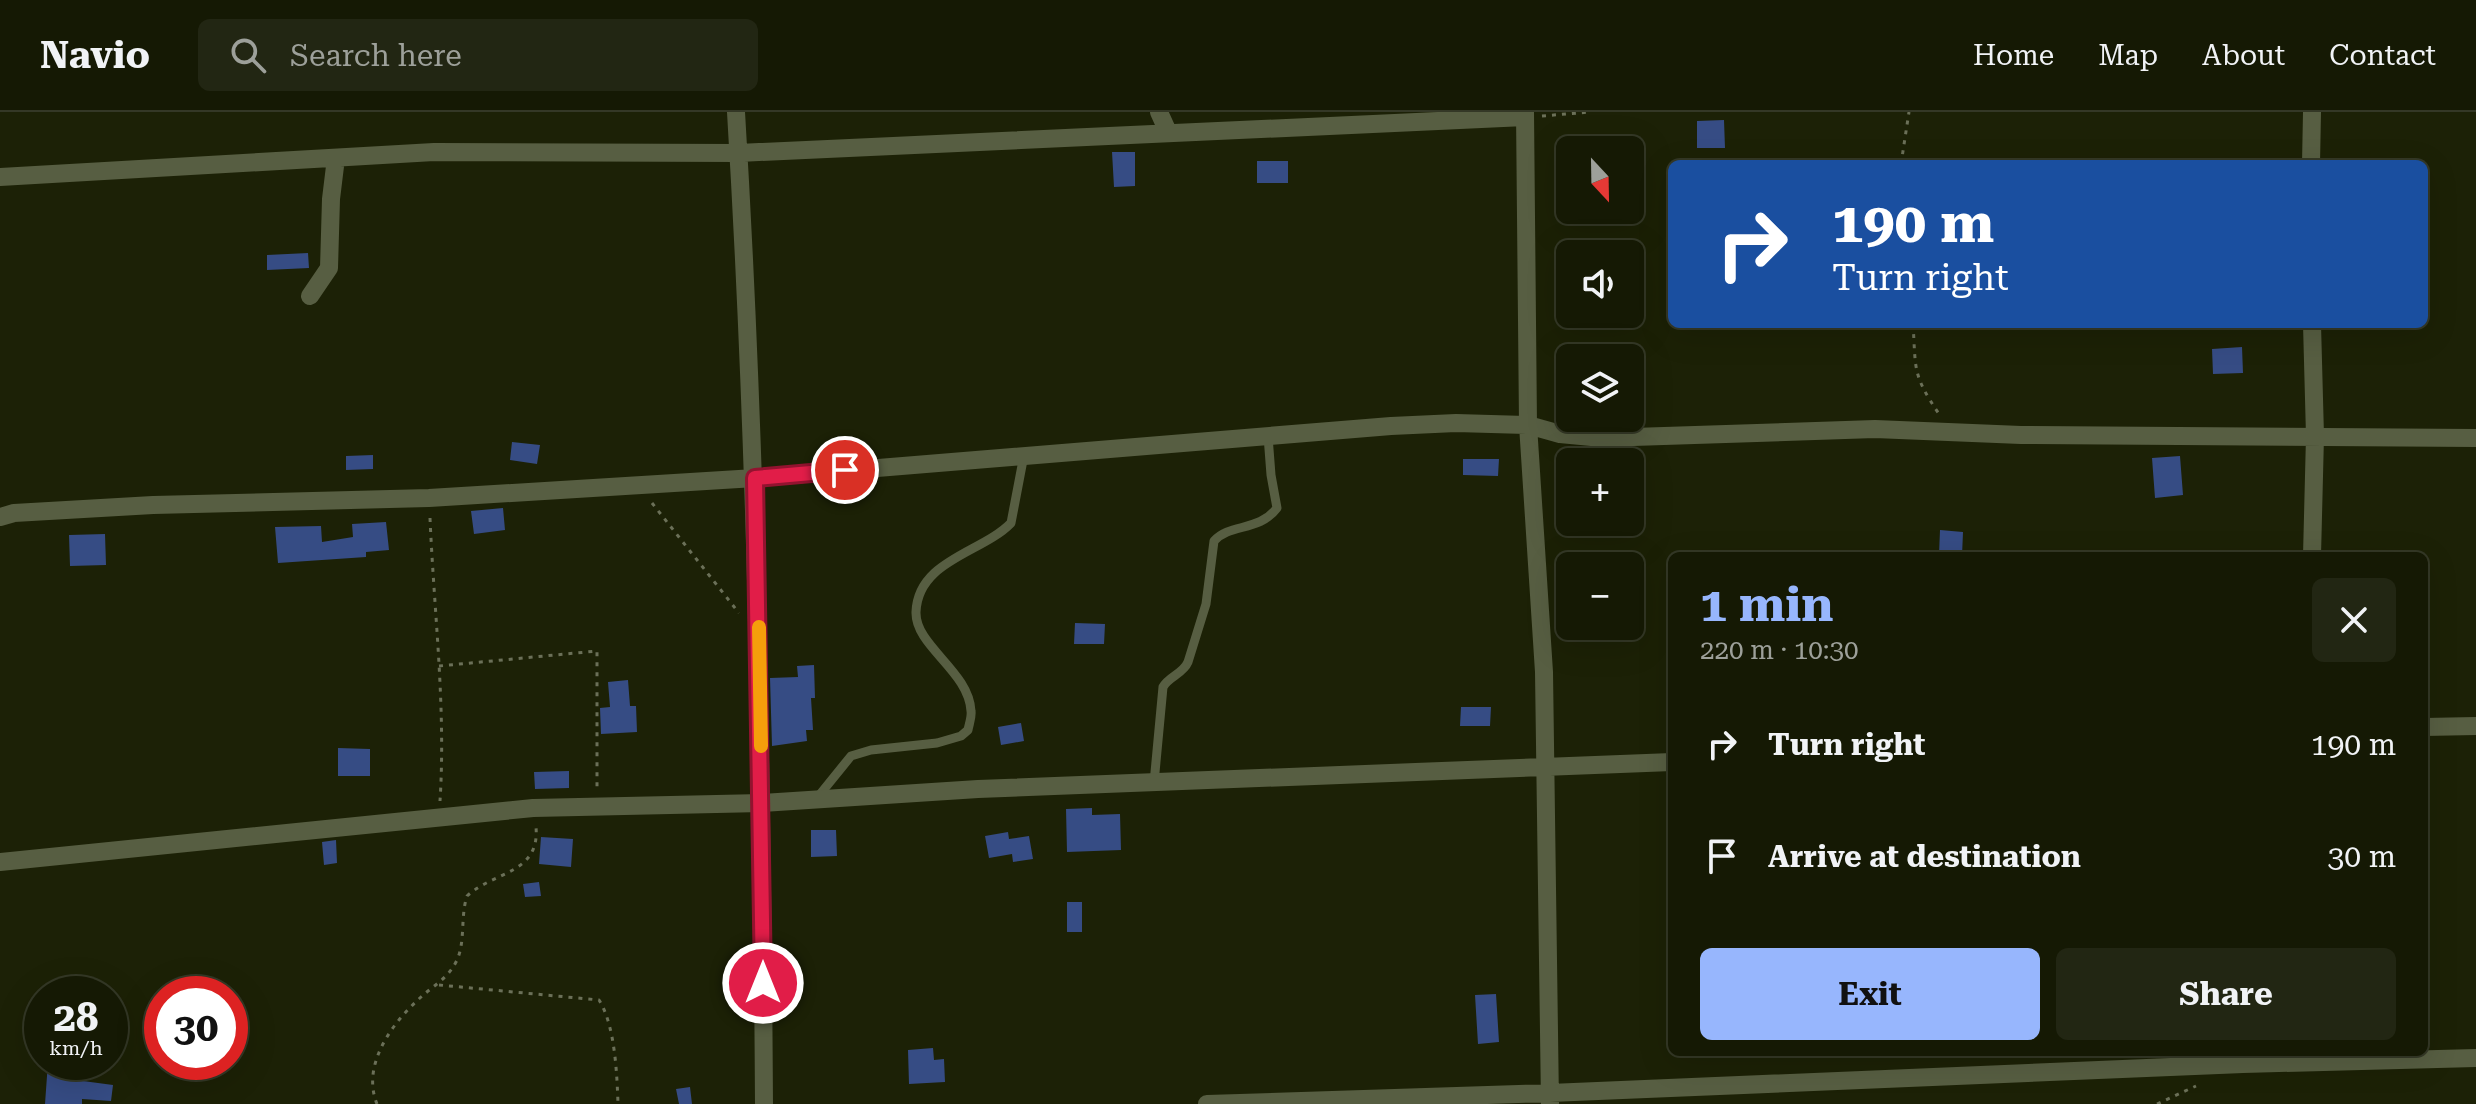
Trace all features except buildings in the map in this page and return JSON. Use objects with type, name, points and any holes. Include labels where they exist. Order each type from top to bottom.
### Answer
[{"type":"street","points":[[736,112],[755,478],[764,1104]]},
{"type":"street","points":[[1159,112],[1168,132]]},
{"type":"street","points":[[2311,160],[2312,112]]},
{"type":"street","points":[[0,177],[434,152],[739,153],[1525,115],[1528,425],[1544,672],[1550,1098]]},
{"type":"street","points":[[310,296],[329,268],[336,158]]},
{"type":"street","points":[[2312,328],[2315,436],[2312,552]]},
{"type":"street","points":[[0,517],[14,513],[153,505],[429,498],[755,478],[1456,423],[1528,425],[1560,434],[1602,438],[1875,429],[1952,434],[2476,438]]},
{"type":"street","points":[[2428,727],[2476,726]]},
{"type":"street","points":[[0,862],[533,808],[762,803],[978,789],[1668,762]]},
{"type":"street","points":[[2042,1056],[2046,1071]]},
{"type":"street","points":[[1207,1104],[1550,1098],[2046,1071],[2168,1059],[2476,1058]]},
{"type":"lane","points":[[1154,783],[1163,687],[1184,670],[1188,662],[1206,604],[1214,541],[1226,532],[1262,522],[1277,508],[1268,436]]},
{"type":"lane","points":[[816,799],[851,756],[871,750],[948,741],[968,730],[971,711],[964,692],[955,673],[919,630],[917,605],[931,577],[946,563],[1011,523],[1024,455]]},
{"type":"path","points":[[1525,115],[1590,112]]},
{"type":"path","points":[[1902,160],[1909,112]]},
{"type":"path","points":[[1913,328],[1916,375],[1926,397],[1952,434]]},
{"type":"path","points":[[636,485],[759,637]]},
{"type":"path","points":[[429,498],[442,762],[439,819]]},
{"type":"path","points":[[439,666],[597,651],[599,771],[595,805]]},
{"type":"path","points":[[377,1104],[371,1081],[380,1050],[408,1008],[437,984],[457,961],[467,896],[519,867],[535,849],[533,808]]},
{"type":"path","points":[[437,984],[599,1000],[606,1016],[615,1059],[618,1104]]},
{"type":"slow traffic","points":[[759,627],[761,746]]},
{"type":"route","points":[[763,983],[755,478],[845,470]]}]
